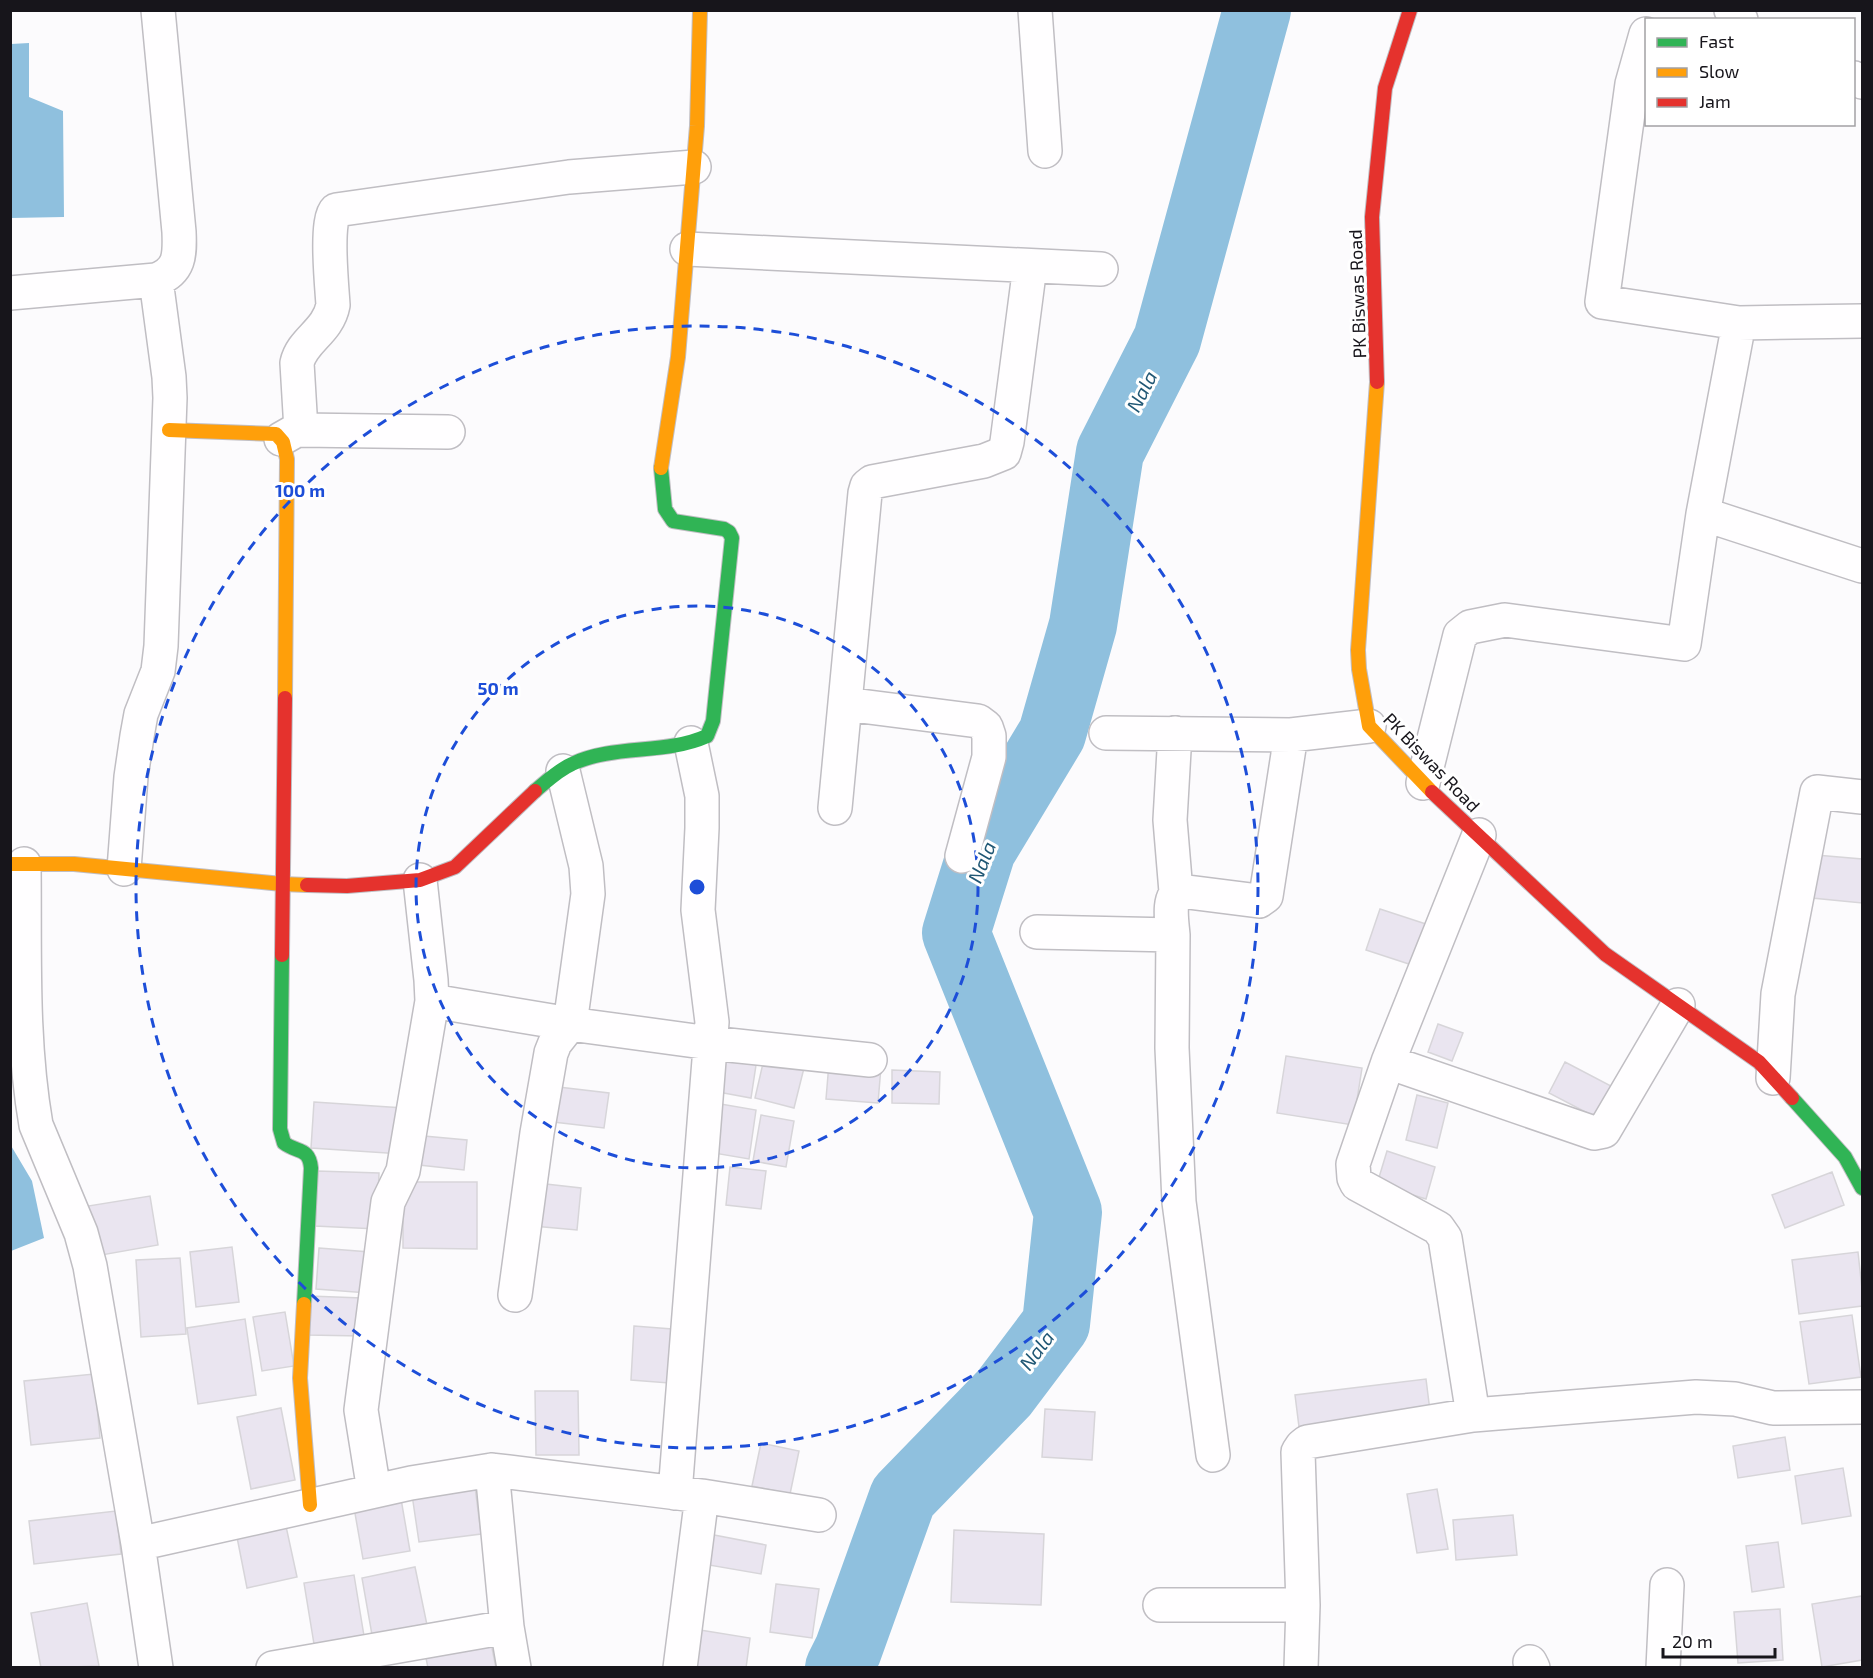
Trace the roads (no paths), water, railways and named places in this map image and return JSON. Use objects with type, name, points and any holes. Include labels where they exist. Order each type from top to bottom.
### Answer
[{"type":"street","points":[[10,293],[156,280],[168,276],[175,267],[180,250],[158,10]]},
{"type":"street","points":[[156,1668],[138,1544],[90,1266],[81,1233],[36,1125],[33,1109],[26,1030],[17,864],[74,864],[282,884],[347,886],[420,880],[455,867],[521,803],[571,764],[598,755],[691,743],[707,736],[713,721],[732,538],[724,529],[673,521],[665,509],[660,472],[678,357],[697,126],[700,10]]},
{"type":"street","points":[[1035,10],[1045,151]]},
{"type":"street","name":"PK Biswas Road","points":[[1410,10],[1385,88],[1372,218],[1378,373],[1358,650],[1369,726],[1438,799],[1605,954],[1759,1062],[1845,1157],[1863,1188]]},
{"type":"street","points":[[1645,41],[1632,84],[1602,302],[1739,323],[1863,321]]},
{"type":"street","points":[[310,1505],[300,1378],[311,1178],[309,1156],[283,1143],[280,1138],[287,459],[285,447],[291,434],[297,363],[300,353],[331,316],[333,305],[331,216],[336,210],[538,180],[693,167]]},
{"type":"street","points":[[687,249],[1101,269]]},
{"type":"street","points":[[836,808],[864,493],[867,486],[877,480],[984,461],[1004,453],[1030,266]]},
{"type":"street","points":[[124,869],[131,777],[137,736],[141,714],[158,671],[160,659],[169,377],[156,280]]},
{"type":"street","points":[[1423,783],[1460,635],[1470,627],[1504,620],[1684,644],[1703,514],[1739,323]]},
{"type":"street","points":[[169,430],[270,434],[448,432]]},
{"type":"street","points":[[1703,514],[1863,566]]},
{"type":"street","points":[[845,704],[978,721],[987,727],[989,757],[962,856]]},
{"type":"street","points":[[1106,733],[1292,735],[1369,726]]},
{"type":"street","points":[[1175,733],[1170,820],[1176,892],[1172,898],[1172,1048],[1179,1202],[1213,1455]]},
{"type":"street","points":[[1176,892],[1259,901],[1266,896],[1292,735]]},
{"type":"street","points":[[680,1668],[711,1009],[698,910],[702,796],[691,743]]},
{"type":"street","points":[[515,1295],[537,1133],[551,1053],[555,1043],[570,1024],[588,894],[588,880],[563,771]]},
{"type":"street","points":[[1773,1078],[1778,994],[1817,792],[1863,797]]},
{"type":"street","points":[[1473,1415],[1442,1233],[1438,1228],[1357,1184],[1353,1164],[1388,1062],[1479,835]]},
{"type":"street","points":[[374,1491],[361,1410],[387,1202],[403,1171],[432,1001],[420,880]]},
{"type":"street","points":[[1037,932],[1173,934]]},
{"type":"street","points":[[432,1001],[570,1024],[710,1043],[870,1060]]},
{"type":"street","points":[[1388,1062],[1594,1133],[1601,1132],[1604,1131],[1678,1005]]},
{"type":"street","points":[[1301,1668],[1303,1605],[1298,1452],[1307,1442],[1473,1415],[1696,1397],[1735,1399],[1773,1408],[1863,1407]]},
{"type":"street","points":[[138,1544],[411,1483],[492,1470],[688,1495],[819,1515]]},
{"type":"street","points":[[492,1470],[507,1627],[514,1668]]},
{"type":"street","points":[[1663,1668],[1666,1585]]},
{"type":"street","points":[[1160,1605],[1303,1605]]},
{"type":"street","points":[[273,1668],[507,1627]]},
{"type":"water","points":[[29,43],[29,97],[63,111],[64,217],[11,218],[11,44]]},
{"type":"water","points":[[10,1144],[32,1181],[44,1238],[11,1251]]},
{"type":"waterway","name":"Nala","points":[[839,1668],[848,1650],[903,1497],[1004,1393],[1056,1324],[1068,1212],[956,933],[982,850],[1052,734],[1083,625],[1110,452],[1167,340],[1257,10]]}]
